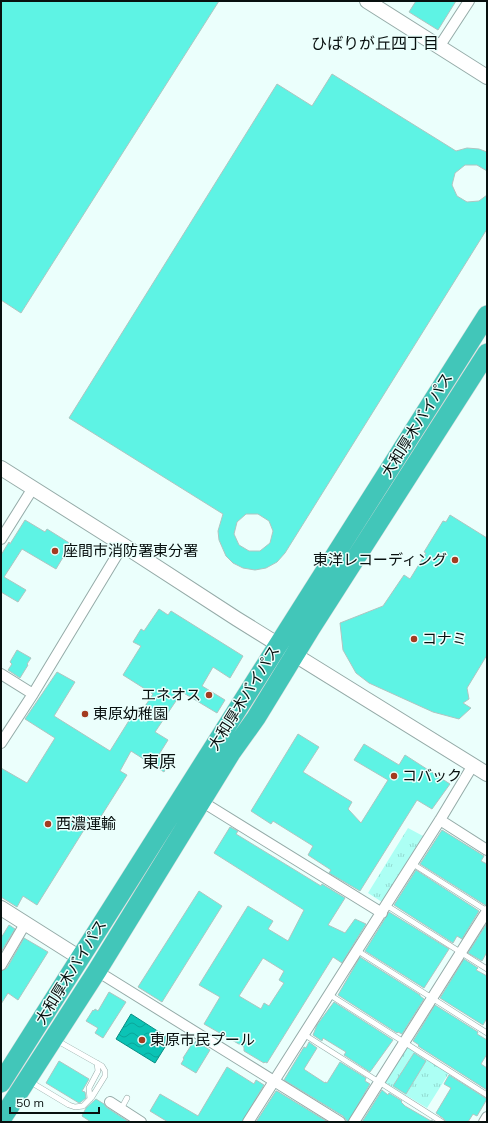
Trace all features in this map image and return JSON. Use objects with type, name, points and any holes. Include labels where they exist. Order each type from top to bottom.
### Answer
[{"type":"highway","name":"大和厚木バイパス","points":[[1,1082],[487,315]]},
{"type":"highway","name":"大和厚木バイパス","points":[[1,1120],[97,971],[231,752],[256,718],[294,655],[487,353]]},
{"type":"street","points":[[367,1],[487,77]]},
{"type":"street","points":[[440,47],[469,1]]},
{"type":"street","points":[[1,468],[278,645],[487,774]]},
{"type":"street","points":[[1,539],[33,488]]},
{"type":"street","points":[[1,743],[33,694],[123,545]]},
{"type":"street","points":[[1,674],[33,694]]},
{"type":"street","points":[[248,1122],[358,951],[473,765]]},
{"type":"street","points":[[201,801],[384,909]]},
{"type":"street","points":[[440,820],[487,850]]},
{"type":"street","points":[[1,908],[80,958]]},
{"type":"street","points":[[354,1122],[487,911]]},
{"type":"street","points":[[1,965],[26,924]]},
{"type":"street","points":[[97,971],[338,1122]]},
{"type":"street","points":[[110,1102],[141,1122]]},
{"type":"street","points":[[484,1122],[487,1117]]},
{"type":"lane","points":[[412,864],[487,911]]},
{"type":"lane","points":[[384,909],[461,952],[487,969]]},
{"type":"lane","points":[[358,951],[487,1033]]},
{"type":"lane","points":[[330,995],[487,1095]]},
{"type":"lane","points":[[305,1035],[442,1122]]},
{"type":"lane","points":[[27,1080],[72,1106],[83,1106],[90,1099],[105,1076],[104,1068],[54,1038]]},
{"type":"lane","points":[[90,1099],[89,1088],[98,1071],[97,1063]]},
{"type":"lane","points":[[121,1109],[127,1098]]},
{"type":"green space","points":[[408,828],[423,836],[382,902],[368,893]]},
{"type":"green space","points":[[408,1047],[449,1073],[427,1108],[386,1083],[385,1080],[405,1048]]},
{"type":"water","points":[[131,1014],[170,1039],[155,1063],[116,1039]]},
{"type":"building","points":[[1,1],[219,1],[21,313],[1,300]]},
{"type":"building","points":[[416,1],[456,1],[438,30],[409,12]]},
{"type":"building","points":[[332,74],[456,151],[467,148],[479,149],[487,152],[487,171],[477,165],[465,165],[455,173],[452,185],[457,196],[467,202],[479,201],[487,195],[487,229],[285,553],[277,562],[266,568],[255,570],[243,568],[233,563],[226,556],[219,540],[218,531],[223,514],[69,418],[277,84],[312,106]],"holes":[[[246,514],[258,514],[269,521],[273,531],[270,543],[260,551],[249,551],[239,545],[234,534],[237,522]]]},
{"type":"building","name":"コナミ","points":[[450,515],[487,538],[487,655],[467,688],[469,699],[463,703],[471,708],[459,719],[433,712],[369,683],[356,673],[343,650],[340,623],[383,606],[404,575],[410,579],[443,521],[446,522]]},
{"type":"building","points":[[25,520],[45,532],[47,529],[71,544],[56,569],[22,549],[4,577],[26,590],[18,602],[1,592],[1,555],[9,542],[10,544]]},
{"type":"building","points":[[159,609],[168,615],[171,611],[243,656],[230,678],[213,667],[202,686],[225,700],[217,713],[182,692],[155,732],[168,740],[158,756],[168,764],[164,772],[131,751],[120,771],[127,775],[93,829],[87,825],[37,905],[23,896],[17,907],[1,897],[1,768],[27,783],[55,738],[25,719],[57,672],[75,682],[54,716],[110,751],[130,719],[136,720],[153,694],[123,675],[141,646],[133,642],[141,629],[144,631]]},
{"type":"building","points":[[17,650],[31,658],[20,678],[8,670],[12,664],[10,662]]},
{"type":"building","points":[[298,734],[319,747],[303,772],[352,802],[348,809],[361,823],[388,780],[354,760],[364,744],[399,765],[405,755],[450,784],[432,809],[417,800],[360,891],[329,873],[331,870],[308,855],[313,846],[273,821],[271,824],[251,811]]},
{"type":"building","points":[[230,827],[238,831],[236,834],[321,886],[322,884],[345,898],[328,925],[345,933],[355,919],[366,924],[342,963],[333,957],[267,1063],[264,1063],[244,1051],[244,1047],[204,1024],[220,997],[199,985],[248,906],[273,921],[268,929],[288,941],[304,910],[214,853]],"holes":[[[263,958],[284,971],[279,980],[284,983],[269,1006],[264,1003],[261,1009],[239,996]]]},
{"type":"building","points":[[442,830],[484,856],[481,861],[487,864],[487,905],[420,864]]},
{"type":"building","points":[[416,870],[479,911],[462,939],[457,936],[453,943],[394,905]]},
{"type":"building","points":[[199,891],[222,906],[162,1002],[138,987]]},
{"type":"building","points":[[389,912],[449,949],[424,988],[365,951]]},
{"type":"building","points":[[487,923],[487,952],[482,961],[468,953]]},
{"type":"building","points":[[9,925],[15,929],[1,952],[1,938]]},
{"type":"building","points":[[24,938],[48,952],[18,1000],[8,993],[1,1004],[1,971],[7,968]]},
{"type":"building","points":[[360,957],[424,999],[402,1034],[397,1033],[338,995]]},
{"type":"building","points":[[464,959],[478,968],[476,970],[487,976],[487,1018],[483,1025],[440,998]]},
{"type":"building","points":[[109,992],[126,1002],[103,1038],[95,1033],[98,1028],[86,1021],[93,1010],[94,1011],[95,1009],[98,1011]]},
{"type":"building","points":[[334,1002],[393,1040],[370,1072],[344,1055],[346,1052],[323,1038],[322,1041],[313,1035],[317,1025]]},
{"type":"building","points":[[435,1005],[478,1032],[477,1034],[487,1040],[487,1054],[481,1064],[487,1068],[487,1090],[418,1046],[419,1045],[413,1041]]},
{"type":"building","points":[[196,1041],[210,1050],[196,1073],[181,1064],[192,1044],[193,1045]]},
{"type":"building","points":[[309,1042],[317,1048],[304,1069],[305,1070],[327,1083],[340,1062],[366,1078],[365,1081],[370,1084],[348,1122],[343,1116],[284,1080],[304,1047],[306,1048]]},
{"type":"building","points":[[414,1053],[426,1061],[406,1094],[393,1086]]},
{"type":"building","points":[[59,1061],[89,1079],[82,1091],[85,1092],[86,1098],[81,1102],[79,1103],[46,1083]]},
{"type":"building","points":[[227,1067],[254,1084],[256,1080],[264,1085],[242,1122],[168,1122],[150,1111],[160,1094],[198,1116]]},
{"type":"building","points":[[449,1075],[487,1099],[477,1116],[473,1114],[468,1122],[446,1122],[436,1113],[451,1088],[444,1084]]},
{"type":"building","points":[[382,1090],[388,1095],[389,1093],[402,1101],[401,1102],[405,1106],[435,1122],[362,1122]]},
{"type":"building","points":[[277,1091],[328,1122],[256,1122]]},
{"type":"building","points":[[96,1099],[129,1122],[91,1122],[82,1116],[86,1108]]},
{"type":"place","name":"座間市消防署東分署","points":[[55,551]]},
{"type":"place","name":"東洋レコーディング","points":[[455,560]]},
{"type":"place","name":"コナミ","points":[[414,639]]},
{"type":"place","name":"エネオス","points":[[209,695]]},
{"type":"place","name":"東原幼稚園","points":[[85,714]]},
{"type":"place","name":"コバック","points":[[394,776]]},
{"type":"place","name":"西濃運輸","points":[[48,824]]},
{"type":"place","name":"東原市民プール","points":[[142,1040]]},
{"type":"district","name":"ひばりが丘四丁目","points":[[375,43]]},
{"type":"district","name":"東原","points":[[159,762]]}]
